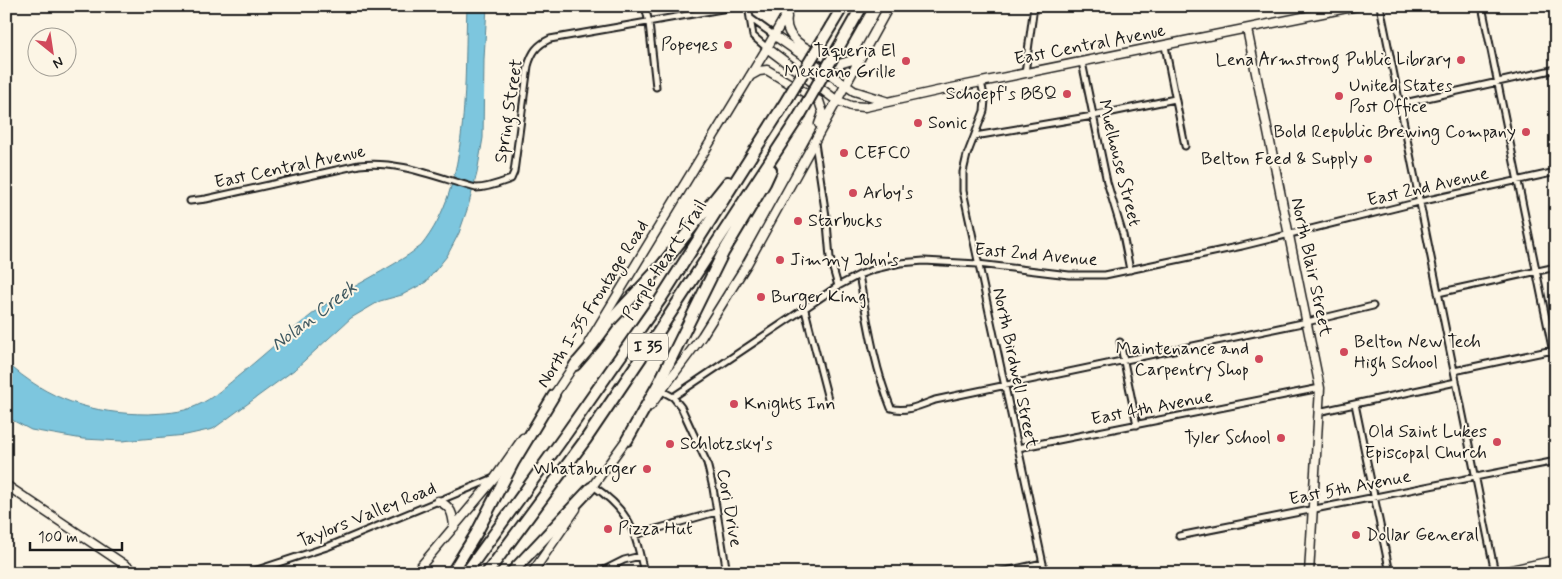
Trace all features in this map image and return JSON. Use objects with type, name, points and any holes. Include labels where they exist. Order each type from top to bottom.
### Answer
[{"type":"highway","name":"Purple Heart Trail","points":[[466,573],[561,442],[660,300],[783,106],[843,6]]},
{"type":"highway","name":"Purple Heart Trail","points":[[486,573],[586,439],[659,331],[800,115],[862,6]]},
{"type":"highway","points":[[575,365],[610,321],[671,254],[763,138]]},
{"type":"highway","points":[[627,440],[659,383],[719,261],[765,183],[784,140]]},
{"type":"highway","points":[[452,573],[476,534],[513,463],[554,395]]},
{"type":"highway","points":[[511,573],[592,487]]},
{"type":"main road","name":"North I-35 Frontage Road","points":[[416,573],[495,478],[575,365],[768,48],[791,6]]},
{"type":"main road","points":[[791,6],[786,27],[796,42],[840,64],[860,58]]},
{"type":"main road","points":[[532,573],[720,307],[765,232],[889,6]]},
{"type":"main road","name":"East Central Avenue","points":[[768,48],[836,100],[851,106],[865,107],[886,101],[1357,6]]},
{"type":"main road","name":"North Blair Street","points":[[1247,29],[1320,388],[1309,573]]},
{"type":"main road","name":"East Central Avenue","points":[[775,36],[844,85],[864,95],[886,101]]},
{"type":"main road","points":[[750,76],[759,71],[766,70],[819,101],[823,113],[814,140]]},
{"type":"main road","points":[[6,485],[137,573]]},
{"type":"main road","points":[[438,501],[451,509],[454,517],[454,527]]},
{"type":"main road","points":[[1496,573],[1556,560]]},
{"type":"street","points":[[645,6],[649,22],[656,87]]},
{"type":"street","name":"Spring Street","points":[[511,178],[514,172],[528,66],[532,54],[539,44],[550,39],[739,6]]},
{"type":"street","name":"East Central Avenue","points":[[748,6],[753,36],[768,48]]},
{"type":"street","points":[[1025,73],[1034,6]]},
{"type":"street","points":[[1380,6],[1496,573]]},
{"type":"street","points":[[1482,6],[1556,367]]},
{"type":"street","name":"East Central Avenue","points":[[750,18],[775,36]]},
{"type":"street","points":[[1164,46],[1185,146]]},
{"type":"street","name":"Muelhouse Street","points":[[1082,62],[1107,182],[1123,234],[1130,270]]},
{"type":"street","points":[[1400,104],[1556,69]]},
{"type":"street","name":"North Birdwell Street","points":[[981,82],[985,100],[984,111],[967,156],[963,172],[963,191],[1045,573]]},
{"type":"street","points":[[974,136],[1092,116],[1175,99]]},
{"type":"street","points":[[814,140],[827,223],[830,258],[838,286]]},
{"type":"street","name":"East Central Avenue","points":[[190,201],[376,163],[398,166],[476,188],[484,188],[511,178]]},
{"type":"street","name":"East 2nd Avenue","points":[[673,396],[805,310],[838,286],[875,269],[913,262],[937,261],[1087,276],[1130,270],[1242,246],[1420,202],[1556,172]]},
{"type":"street","points":[[1438,293],[1556,267]]},
{"type":"street","points":[[859,275],[870,334],[886,396],[891,408],[898,410],[935,400],[1307,322],[1373,306]]},
{"type":"street","points":[[805,310],[828,399]]},
{"type":"street","points":[[1120,342],[1137,425]]},
{"type":"street","points":[[1454,371],[1552,350]]},
{"type":"street","points":[[1318,412],[1456,382]]},
{"type":"street","name":"East 4th Avenue","points":[[1018,448],[1320,388]]},
{"type":"street","points":[[662,391],[673,396]]},
{"type":"street","name":"Cori Drive","points":[[673,396],[681,407],[706,463],[713,488],[726,573]]},
{"type":"street","points":[[1355,404],[1390,573]]},
{"type":"street","name":"East 5th Avenue","points":[[1179,536],[1556,461]]},
{"type":"street","name":"Taylors Valley Road","points":[[248,573],[328,547],[495,478]]},
{"type":"street","points":[[592,487],[611,498],[630,521],[644,573]]},
{"type":"street","points":[[635,535],[716,512]]},
{"type":"street","points":[[598,573],[618,563],[640,556]]},
{"type":"street","points":[[996,573],[1043,562]]},
{"type":"water","name":"Nolan Creek","points":[[467,6],[487,6],[483,138],[477,173],[459,233],[447,256],[426,282],[402,295],[380,301],[351,318],[294,370],[213,429],[186,435],[122,441],[83,439],[31,430],[12,420],[6,408],[6,362],[38,386],[55,395],[90,408],[148,414],[178,411],[196,406],[220,391],[315,312],[421,246],[437,221],[449,193],[457,163],[462,132]]},
{"type":"railway","points":[[109,573],[114,572]]},
{"type":"place","name":"Popeyes","points":[[728,45]]},
{"type":"place","name":"Lena Armstrong Public Library","points":[[1461,60]]},
{"type":"place","name":"Taqueria El Mexicano Grille","points":[[906,61]]},
{"type":"place","name":"Schoepf's BBQ","points":[[1067,94]]},
{"type":"place","name":"United States Post Office","points":[[1339,96]]},
{"type":"place","name":"Sonic","points":[[918,123]]},
{"type":"place","name":"Bold Republic Brewing Company","points":[[1526,132]]},
{"type":"place","name":"CEFCO","points":[[844,153]]},
{"type":"place","name":"Belton Feed & Supply","points":[[1368,159]]},
{"type":"place","name":"Arby's","points":[[853,193]]},
{"type":"place","name":"Starbucks","points":[[798,221]]},
{"type":"place","name":"Jimmy John's","points":[[780,260]]},
{"type":"place","name":"Burger King","points":[[761,297]]},
{"type":"place","name":"Belton New Tech High School","points":[[1344,352]]},
{"type":"place","name":"Maintenance and Carpentry Shop","points":[[1259,359]]},
{"type":"place","name":"Knights Inn","points":[[734,404]]},
{"type":"place","name":"Tyler School","points":[[1281,438]]},
{"type":"place","name":"Old Saint Lukes Episcopal Church","points":[[1497,442]]},
{"type":"place","name":"Schlotzsky's","points":[[670,444]]},
{"type":"place","name":"Whataburger","points":[[647,469]]},
{"type":"place","name":"Pizza Hut","points":[[608,529]]},
{"type":"place","name":"Dollar General","points":[[1356,535]]}]
